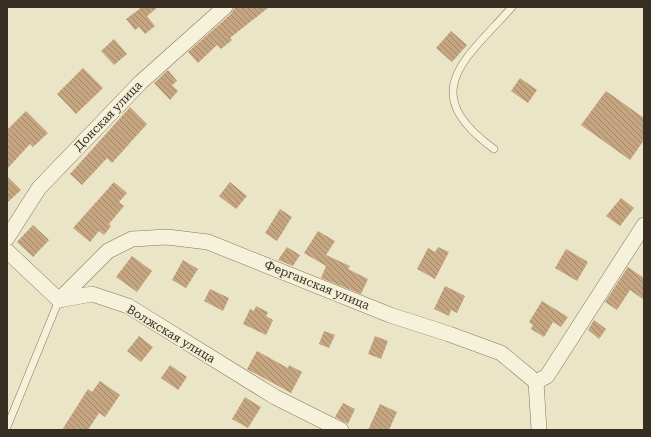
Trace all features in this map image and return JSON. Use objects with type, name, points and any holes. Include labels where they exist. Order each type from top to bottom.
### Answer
[{"type":"street","name":"Донская улица","points":[[7,238],[39,188],[141,82],[225,7]]},
{"type":"street","points":[[539,430],[536,382],[547,376],[644,225]]},
{"type":"street","name":"Ферганская улица","points":[[59,300],[108,251],[132,239],[167,237],[208,242],[390,315],[501,353],[536,382]]},
{"type":"street","points":[[7,251],[59,300]]},
{"type":"street","name":"Волжская улица","points":[[59,300],[92,294],[128,306],[275,397],[341,430]]},
{"type":"lane","points":[[494,149],[479,138],[464,122],[454,103],[452,83],[460,66],[512,7]]},
{"type":"lane","points":[[7,426],[59,300]]},
{"type":"building","points":[[142,7],[158,7],[147,16],[155,26],[145,34],[139,27],[135,30],[126,19]]},
{"type":"building","points":[[235,7],[269,7],[230,38],[232,40],[221,49],[217,45],[198,63],[188,52],[231,14]]},
{"type":"building","points":[[451,31],[467,45],[452,62],[436,48]]},
{"type":"building","points":[[114,39],[127,54],[114,65],[101,51]]},
{"type":"building","points":[[83,68],[103,88],[76,114],[57,94]]},
{"type":"building","points":[[168,70],[177,81],[172,85],[178,91],[170,100],[154,83]]},
{"type":"building","points":[[520,78],[537,90],[528,103],[511,91]]},
{"type":"building","points":[[606,91],[644,118],[644,140],[630,160],[581,125]]},
{"type":"building","points":[[130,107],[147,124],[112,163],[107,158],[82,185],[70,174]]},
{"type":"building","points":[[26,111],[48,133],[33,147],[30,144],[7,169],[7,130]]},
{"type":"building","points":[[7,176],[21,190],[7,203]]},
{"type":"building","points":[[114,182],[127,193],[119,202],[124,206],[109,224],[111,226],[104,235],[99,231],[90,242],[73,228]]},
{"type":"building","points":[[230,182],[247,196],[236,209],[219,196]]},
{"type":"building","points":[[621,198],[634,208],[620,226],[606,216]]},
{"type":"building","points":[[280,209],[292,217],[277,241],[265,233]]},
{"type":"building","points":[[33,225],[49,240],[33,257],[17,242]]},
{"type":"building","points":[[318,231],[335,241],[326,255],[350,266],[348,269],[368,279],[361,294],[321,278],[326,266],[304,253]]},
{"type":"building","points":[[287,247],[300,255],[293,266],[278,260]]},
{"type":"building","points":[[438,247],[449,252],[435,279],[417,269],[428,248],[435,252]]},
{"type":"building","points":[[566,249],[588,262],[577,281],[555,268]]},
{"type":"building","points":[[132,256],[152,271],[137,292],[116,277]]},
{"type":"building","points":[[183,260],[198,269],[186,288],[172,280]]},
{"type":"building","points":[[628,267],[644,278],[644,300],[630,290],[617,310],[605,302]]},
{"type":"building","points":[[445,286],[465,296],[457,313],[451,310],[449,316],[434,309]]},
{"type":"building","points":[[210,289],[229,298],[223,311],[204,301]]},
{"type":"building","points":[[542,301],[568,317],[561,327],[553,322],[544,337],[531,329],[533,325],[529,322]]},
{"type":"building","points":[[256,306],[268,312],[266,316],[273,320],[266,335],[243,324],[250,309],[254,311]]},
{"type":"building","points":[[594,320],[606,329],[599,339],[588,330]]},
{"type":"building","points":[[324,331],[335,335],[329,348],[319,344]]},
{"type":"building","points":[[139,336],[153,347],[141,362],[127,351]]},
{"type":"building","points":[[375,336],[388,341],[381,359],[368,354]]},
{"type":"building","points":[[257,351],[288,368],[289,365],[302,372],[291,393],[247,369]]},
{"type":"building","points":[[170,365],[187,377],[178,390],[161,378]]},
{"type":"building","points":[[100,381],[120,395],[105,417],[99,413],[88,430],[62,430],[88,389],[92,392]]},
{"type":"building","points":[[245,397],[261,407],[248,428],[232,419]]},
{"type":"building","points":[[343,403],[355,409],[348,424],[335,417]]},
{"type":"building","points":[[380,404],[397,412],[389,430],[368,430]]}]
